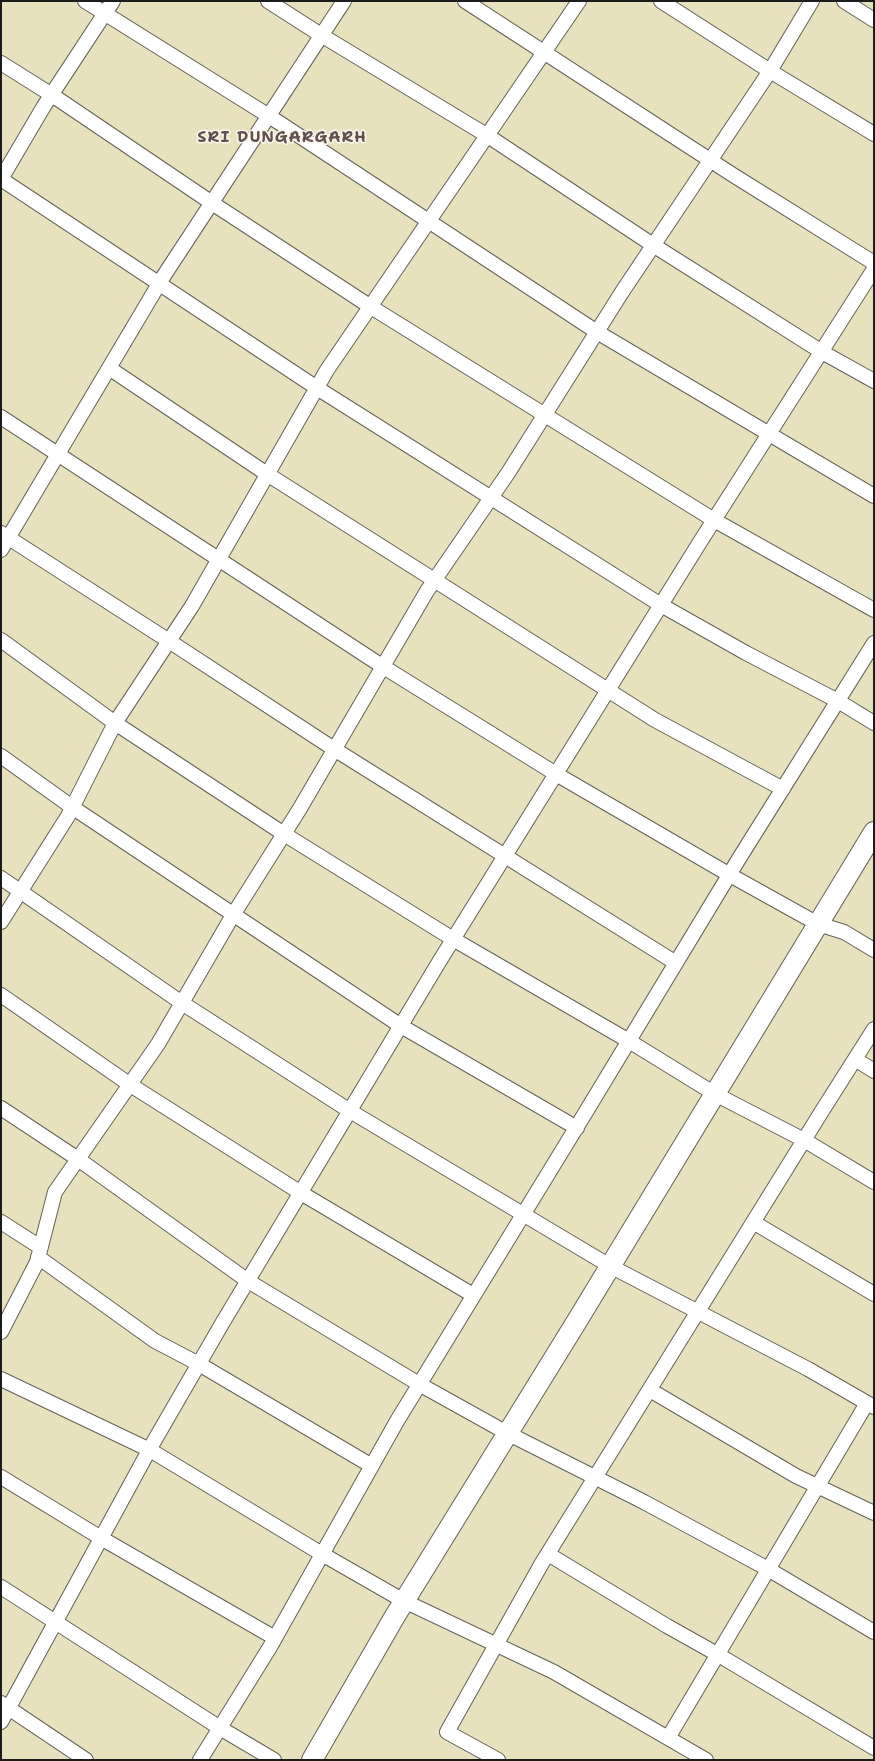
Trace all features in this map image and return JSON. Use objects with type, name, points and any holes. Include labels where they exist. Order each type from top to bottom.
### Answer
[{"type":"street","points":[[85,1],[269,116],[597,332],[874,496]]},
{"type":"street","points":[[113,1],[52,95],[1,179],[317,388],[661,605],[746,653],[838,701],[874,723]]},
{"type":"street","points":[[268,1],[321,36],[488,136],[653,245],[822,352],[874,381]]},
{"type":"street","points":[[1,550],[5,535],[58,453],[159,283],[344,1]]},
{"type":"street","points":[[465,1],[710,160],[874,263]]},
{"type":"street","points":[[1,922],[72,807],[115,723],[192,606],[317,388],[429,221],[580,1]]},
{"type":"street","points":[[661,1],[770,71],[874,134]]},
{"type":"street","points":[[1,1332],[16,1305],[39,1252],[55,1192],[158,1044],[233,915],[284,834],[382,666],[435,581],[492,498],[653,245],[770,71],[812,1]]},
{"type":"street","points":[[844,1],[874,20]]},
{"type":"street","points":[[1,63],[52,95],[212,203],[371,307],[714,520],[874,610]]},
{"type":"street","points":[[1,1722],[5,1705],[56,1621],[199,1364],[453,939],[714,520],[874,269]]},
{"type":"street","points":[[109,368],[267,474],[655,720],[783,789]]},
{"type":"street","points":[[1,416],[382,666],[556,774],[818,924],[844,932],[874,950]]},
{"type":"street","points":[[5,535],[334,749],[676,963]]},
{"type":"street","points":[[1,640],[115,723],[284,834],[453,939],[629,1041],[715,1094],[804,1140],[874,1182]]},
{"type":"street","points":[[200,1760],[276,1638],[419,1384],[577,1128],[730,874],[874,644]]},
{"type":"street","points":[[1,756],[72,807],[401,1026],[577,1128]]},
{"type":"street","points":[[312,1760],[404,1601],[874,832]]},
{"type":"street","points":[[1,878],[182,1003],[350,1111],[610,1266],[808,1369],[872,1406],[818,1486],[668,1738]]},
{"type":"street","points":[[1,995],[130,1084],[301,1193],[473,1295]]},
{"type":"street","points":[[498,1760],[447,1732],[548,1554],[874,1029]]},
{"type":"street","points":[[855,1059],[874,1071]]},
{"type":"street","points":[[1,1108],[78,1159],[248,1281],[419,1384],[507,1433],[644,1502],[768,1569],[874,1632]]},
{"type":"street","points":[[1,1222],[155,1341],[199,1364],[372,1466]]},
{"type":"street","points":[[753,1222],[874,1294]]},
{"type":"street","points":[[1,1379],[150,1450],[322,1554],[404,1601],[554,1672],[706,1760]]},
{"type":"street","points":[[650,1390],[796,1476],[874,1514]]},
{"type":"street","points":[[1,1477],[101,1538],[276,1638]]},
{"type":"street","points":[[548,1554],[874,1748]]},
{"type":"street","points":[[1,1587],[220,1728],[274,1760]]},
{"type":"street","points":[[5,1705],[86,1760]]},
{"type":"district","name":"SRI DUNGARGARH","points":[[282,138]]}]
